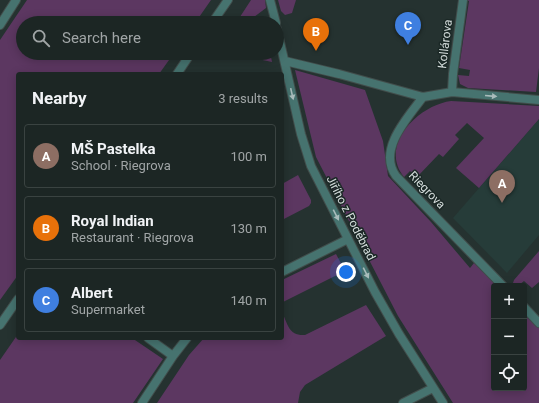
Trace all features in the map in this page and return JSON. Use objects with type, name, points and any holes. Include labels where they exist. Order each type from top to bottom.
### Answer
[{"type":"street","points":[[0,25],[16,0]]},
{"type":"street","points":[[217,16],[228,0]]},
{"type":"street","points":[[270,0],[274,16]]},
{"type":"street","name":"Kollárova","points":[[452,92],[462,0]]},
{"type":"street","name":"Jiřího z Poděbrad","points":[[284,58],[301,134],[311,166],[395,328],[443,403]]},
{"type":"street","points":[[178,72],[186,60]]},
{"type":"street","points":[[285,62],[340,74],[423,97],[452,92],[539,100]]},
{"type":"street","name":"Riegrova","points":[[423,97],[402,126],[393,143],[391,156],[392,170],[396,176],[500,283]]},
{"type":"street","points":[[284,271],[348,238]]},
{"type":"street","points":[[0,325],[16,302]]},
{"type":"street","points":[[527,310],[539,323]]},
{"type":"street","points":[[151,340],[173,356]]},
{"type":"street","points":[[142,403],[173,356],[186,340]]},
{"type":"street","points":[[403,403],[433,388]]},
{"type":"shaded area","points":[[27,0],[211,0],[200,16],[16,16]]},
{"type":"shaded area","points":[[251,0],[265,0],[266,8],[255,16],[241,16]]},
{"type":"shaded area","points":[[278,0],[296,0],[292,13],[285,15],[281,11]]},
{"type":"shaded area","points":[[465,0],[539,0],[539,68],[536,92],[468,88],[460,84],[458,75],[469,76],[470,70],[459,68],[469,1]]},
{"type":"shaded area","points":[[16,16],[16,60],[169,60],[160,72],[16,72],[16,278],[0,300],[0,40]]},
{"type":"shaded area","points":[[295,70],[365,90],[383,141],[388,176],[431,222],[470,268],[474,263],[494,283],[491,283],[491,391],[527,391],[527,316],[539,328],[539,403],[453,403],[398,316],[316,157]]},
{"type":"shaded area","points":[[451,101],[539,106],[539,119],[479,188],[456,168],[484,138],[467,123],[455,135],[459,139],[443,157],[439,154],[417,177],[410,171],[404,177],[397,165],[396,152],[399,140],[406,128],[415,118],[426,110],[439,104]]},
{"type":"shaded area","points":[[539,119],[539,235],[507,273],[453,218]]},
{"type":"shaded area","points":[[298,175],[311,200],[311,203],[309,206],[284,219],[284,183]]},
{"type":"shaded area","points":[[539,251],[539,282],[532,288],[524,281],[522,283],[513,283]]},
{"type":"shaded area","points":[[336,254],[345,271],[284,302],[284,279]]},
{"type":"shaded area","points":[[366,305],[386,336],[305,385],[300,392],[298,403],[157,403],[189,355],[202,340],[284,340],[284,316],[292,332],[305,335]]},
{"type":"shaded area","points":[[16,337],[16,340],[135,340],[163,359],[133,403],[0,403],[0,360]]},
{"type":"place","name":"Albert","points":[[408,45]]},
{"type":"place","name":"Royal Indian","points":[[316,51]]},
{"type":"place","name":"MŠ Pastelka","points":[[502,203]]}]
